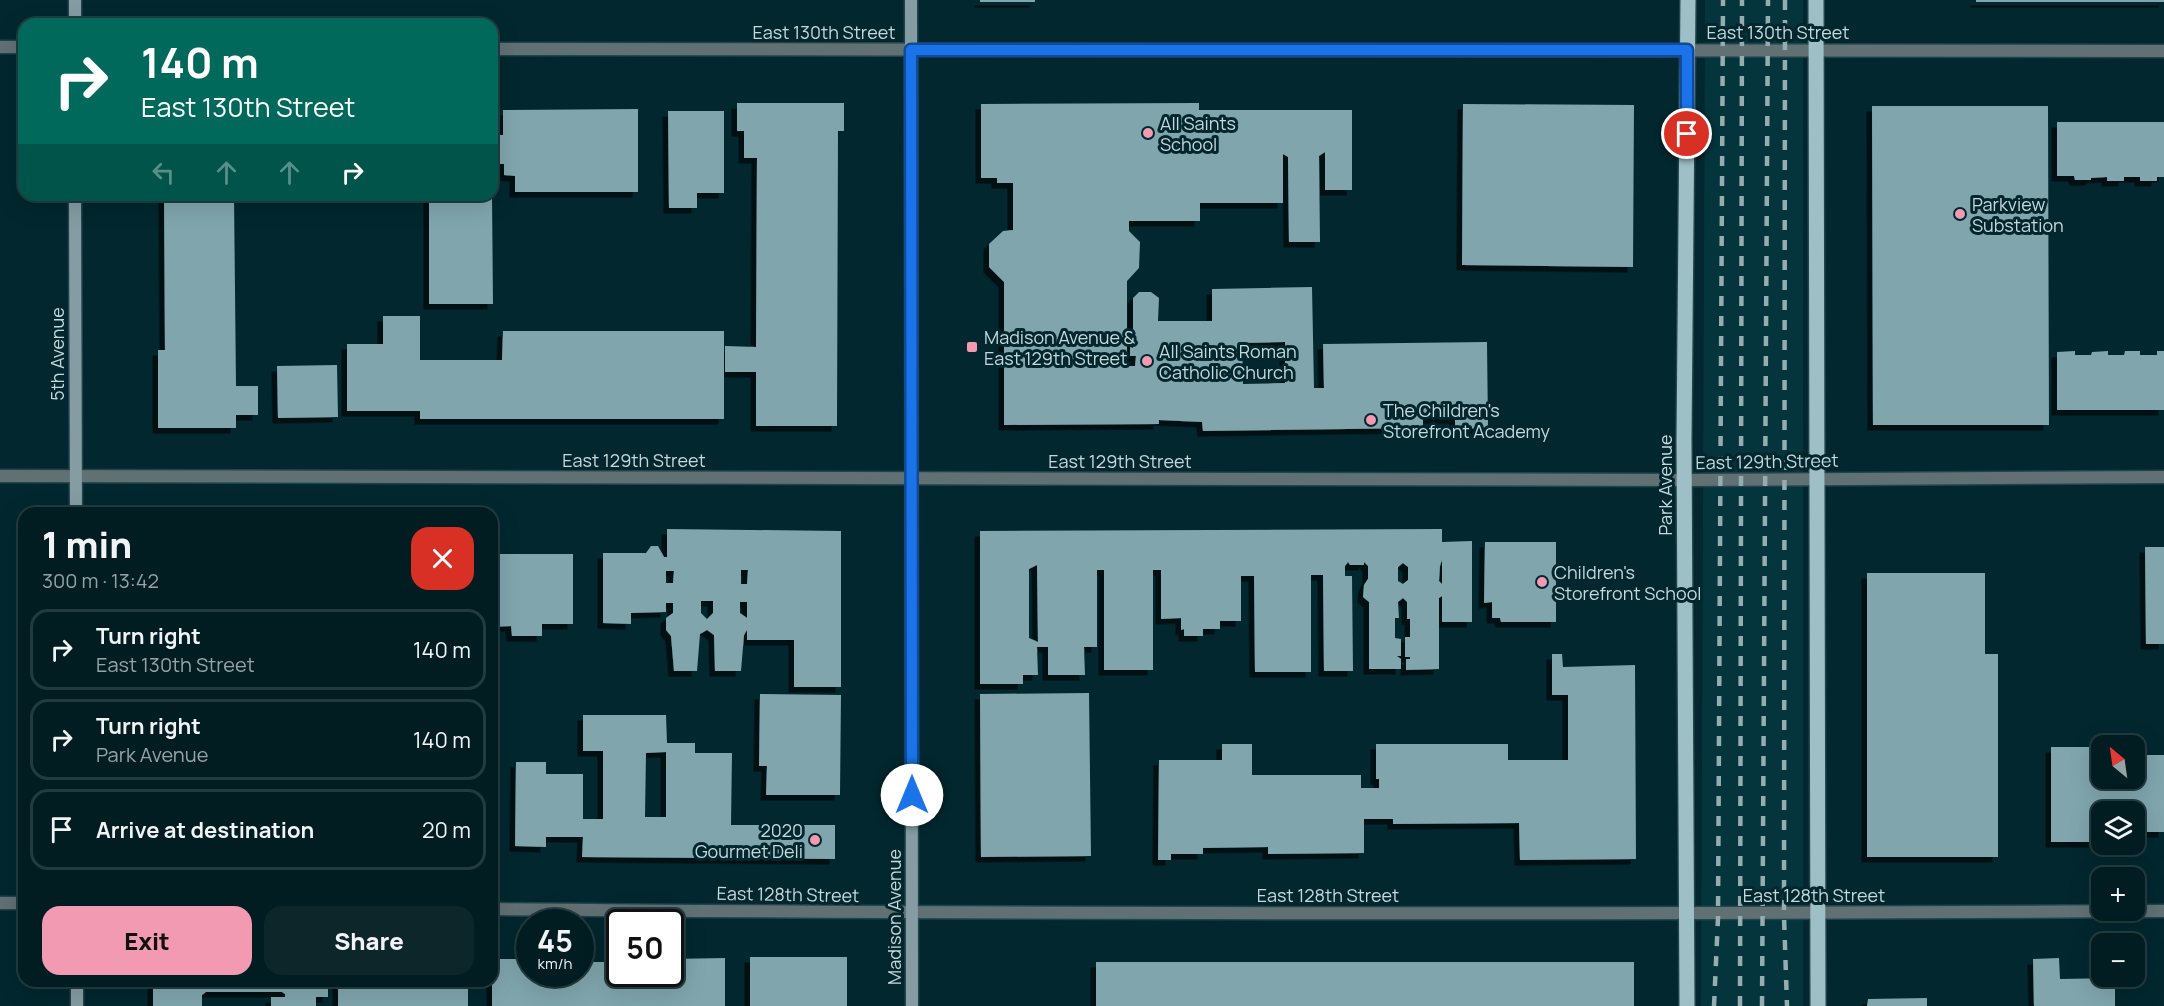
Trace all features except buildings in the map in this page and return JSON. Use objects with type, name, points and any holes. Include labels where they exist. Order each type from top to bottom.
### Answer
[{"type":"main road","points":[[75,0],[75,18]]},
{"type":"main road","name":"Madison Avenue","points":[[911,0],[912,1006]]},
{"type":"main road","name":"Park Avenue","points":[[1687,1006],[1684,480],[1688,0]]},
{"type":"main road","points":[[1816,0],[1818,1006]]},
{"type":"main road","name":"5th Avenue","points":[[75,201],[76,507]]},
{"type":"main road","points":[[77,987],[77,1006]]},
{"type":"street","points":[[0,47],[18,47]]},
{"type":"street","name":"East 130th Street","points":[[498,49],[2164,51]]},
{"type":"street","name":"East 129th Street","points":[[0,476],[1684,480],[2164,477]]},
{"type":"street","points":[[0,903],[18,903]]},
{"type":"street","name":"East 128th Street","points":[[498,909],[912,913],[1687,914],[2164,911]]},
{"type":"shaded area","points":[[1705,0],[1803,0],[1803,1006],[1701,1006]]},
{"type":"railway","points":[[1714,1006],[1718,918],[1723,0]]},
{"type":"railway","points":[[1740,1006],[1742,0]]},
{"type":"railway","points":[[1762,1006],[1768,0]]},
{"type":"railway","points":[[1785,0],[1784,916],[1787,1006]]},
{"type":"place","name":"All Saints School","points":[[1148,133]]},
{"type":"place","name":"Parkview Substation","points":[[1960,214]]},
{"type":"place","name":"Madison Avenue & East 129th Street","points":[[972,347]]},
{"type":"place","name":"All Saints Roman Catholic Church","points":[[1147,361]]},
{"type":"place","name":"The Children's Storefront Academy","points":[[1371,420]]},
{"type":"place","name":"Children's Storefront School","points":[[1542,582]]},
{"type":"place","name":"2020 Gourmet Deli","points":[[815,840]]},
{"type":"route","points":[[912,795],[911,50],[1687,50],[1687,134]]}]
